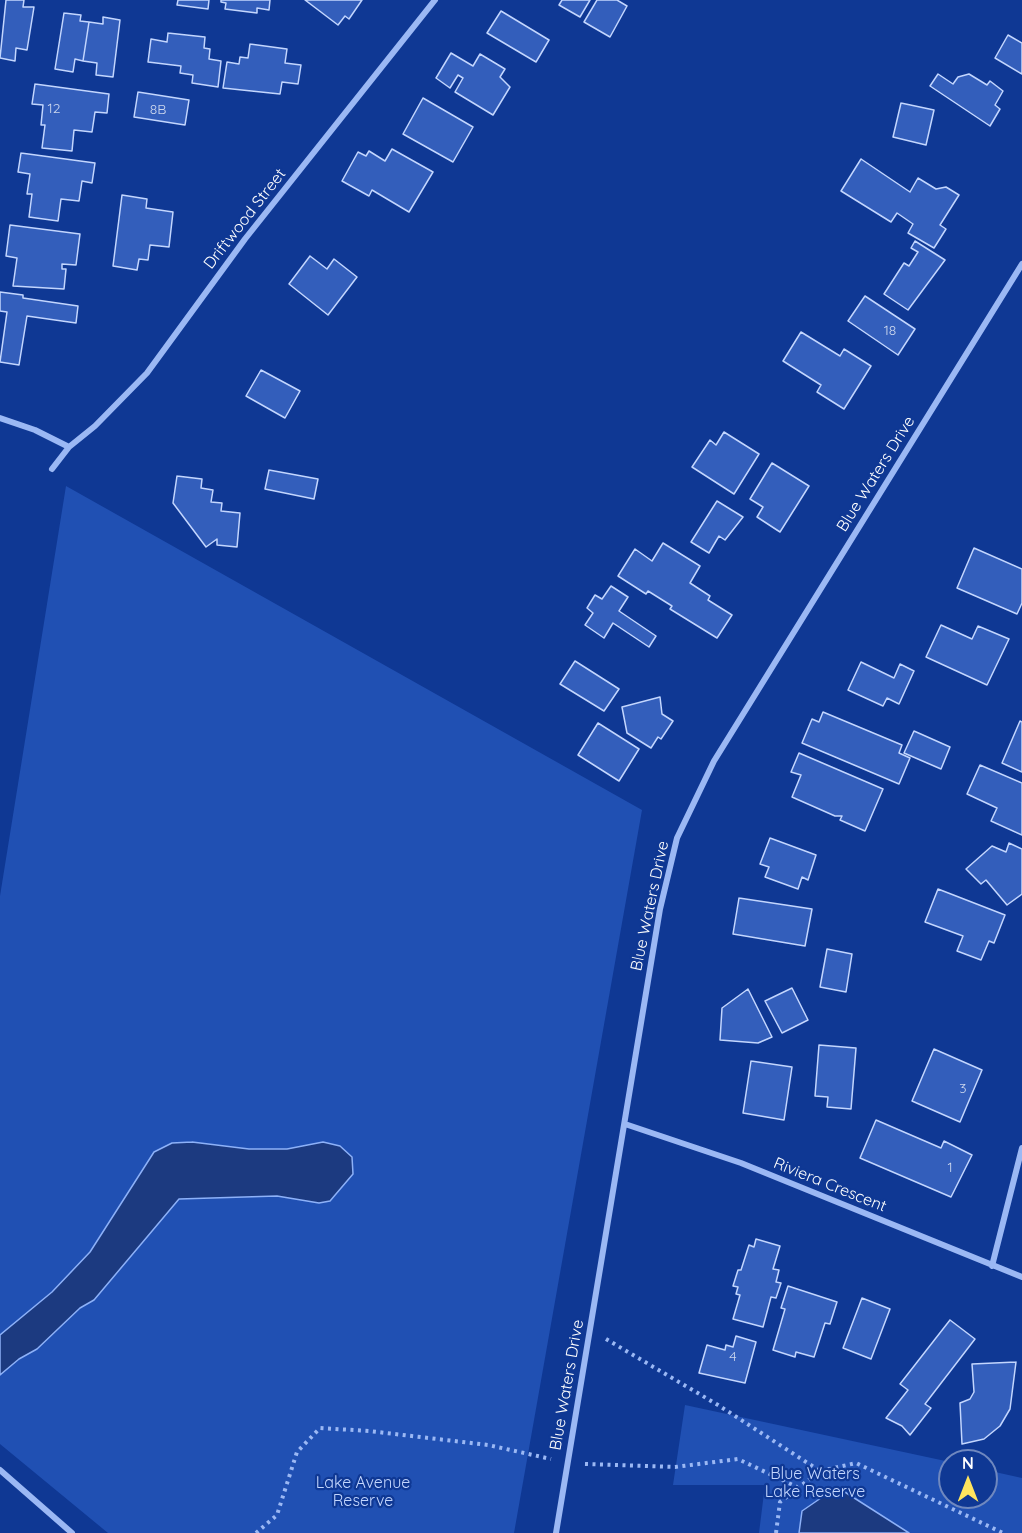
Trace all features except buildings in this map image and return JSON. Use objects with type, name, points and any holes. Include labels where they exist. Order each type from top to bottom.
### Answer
[{"type":"street","name":"Driftwood Street","points":[[52,469],[69,447],[95,426],[147,373],[245,239],[435,0]]},
{"type":"street","name":"Blue Waters Drive","points":[[556,1533],[667,875],[677,838],[693,800],[714,760],[1022,264]]},
{"type":"street","points":[[0,418],[35,430],[69,447]]},
{"type":"street","name":"Riviera Crescent","points":[[625,1124],[741,1163],[1022,1277]]},
{"type":"street","points":[[992,1266],[1022,1148]]},
{"type":"street","points":[[0,1470],[72,1533]]},
{"type":"path","points":[[590,1329],[718,1405],[820,1471]]},
{"type":"path","points":[[256,1533],[277,1515],[297,1452],[320,1428],[369,1431],[488,1445],[567,1463],[675,1467],[738,1459],[797,1487]]},
{"type":"path","points":[[776,1533],[780,1502],[797,1487],[820,1471],[856,1463],[1003,1533]]},
{"type":"green space","name":"Lake Avenue Reserve","points":[[66,486],[642,810],[514,1533],[108,1533],[0,1444],[0,896]]},
{"type":"green space","name":"Blue Waters Lake Reserve","points":[[685,1405],[938,1459],[938,1509],[998,1509],[998,1473],[1022,1478],[1022,1533],[759,1533],[765,1485],[673,1485]]},
{"type":"shaded area","points":[[192,1142],[249,1149],[287,1149],[323,1142],[340,1146],[352,1157],[353,1174],[330,1201],[319,1203],[277,1196],[179,1199],[94,1300],[80,1308],[37,1349],[19,1359],[0,1375],[0,1335],[52,1292],[90,1252],[154,1152],[172,1143]]},
{"type":"shaded area","points":[[837,1487],[909,1533],[799,1533],[802,1511]]}]
